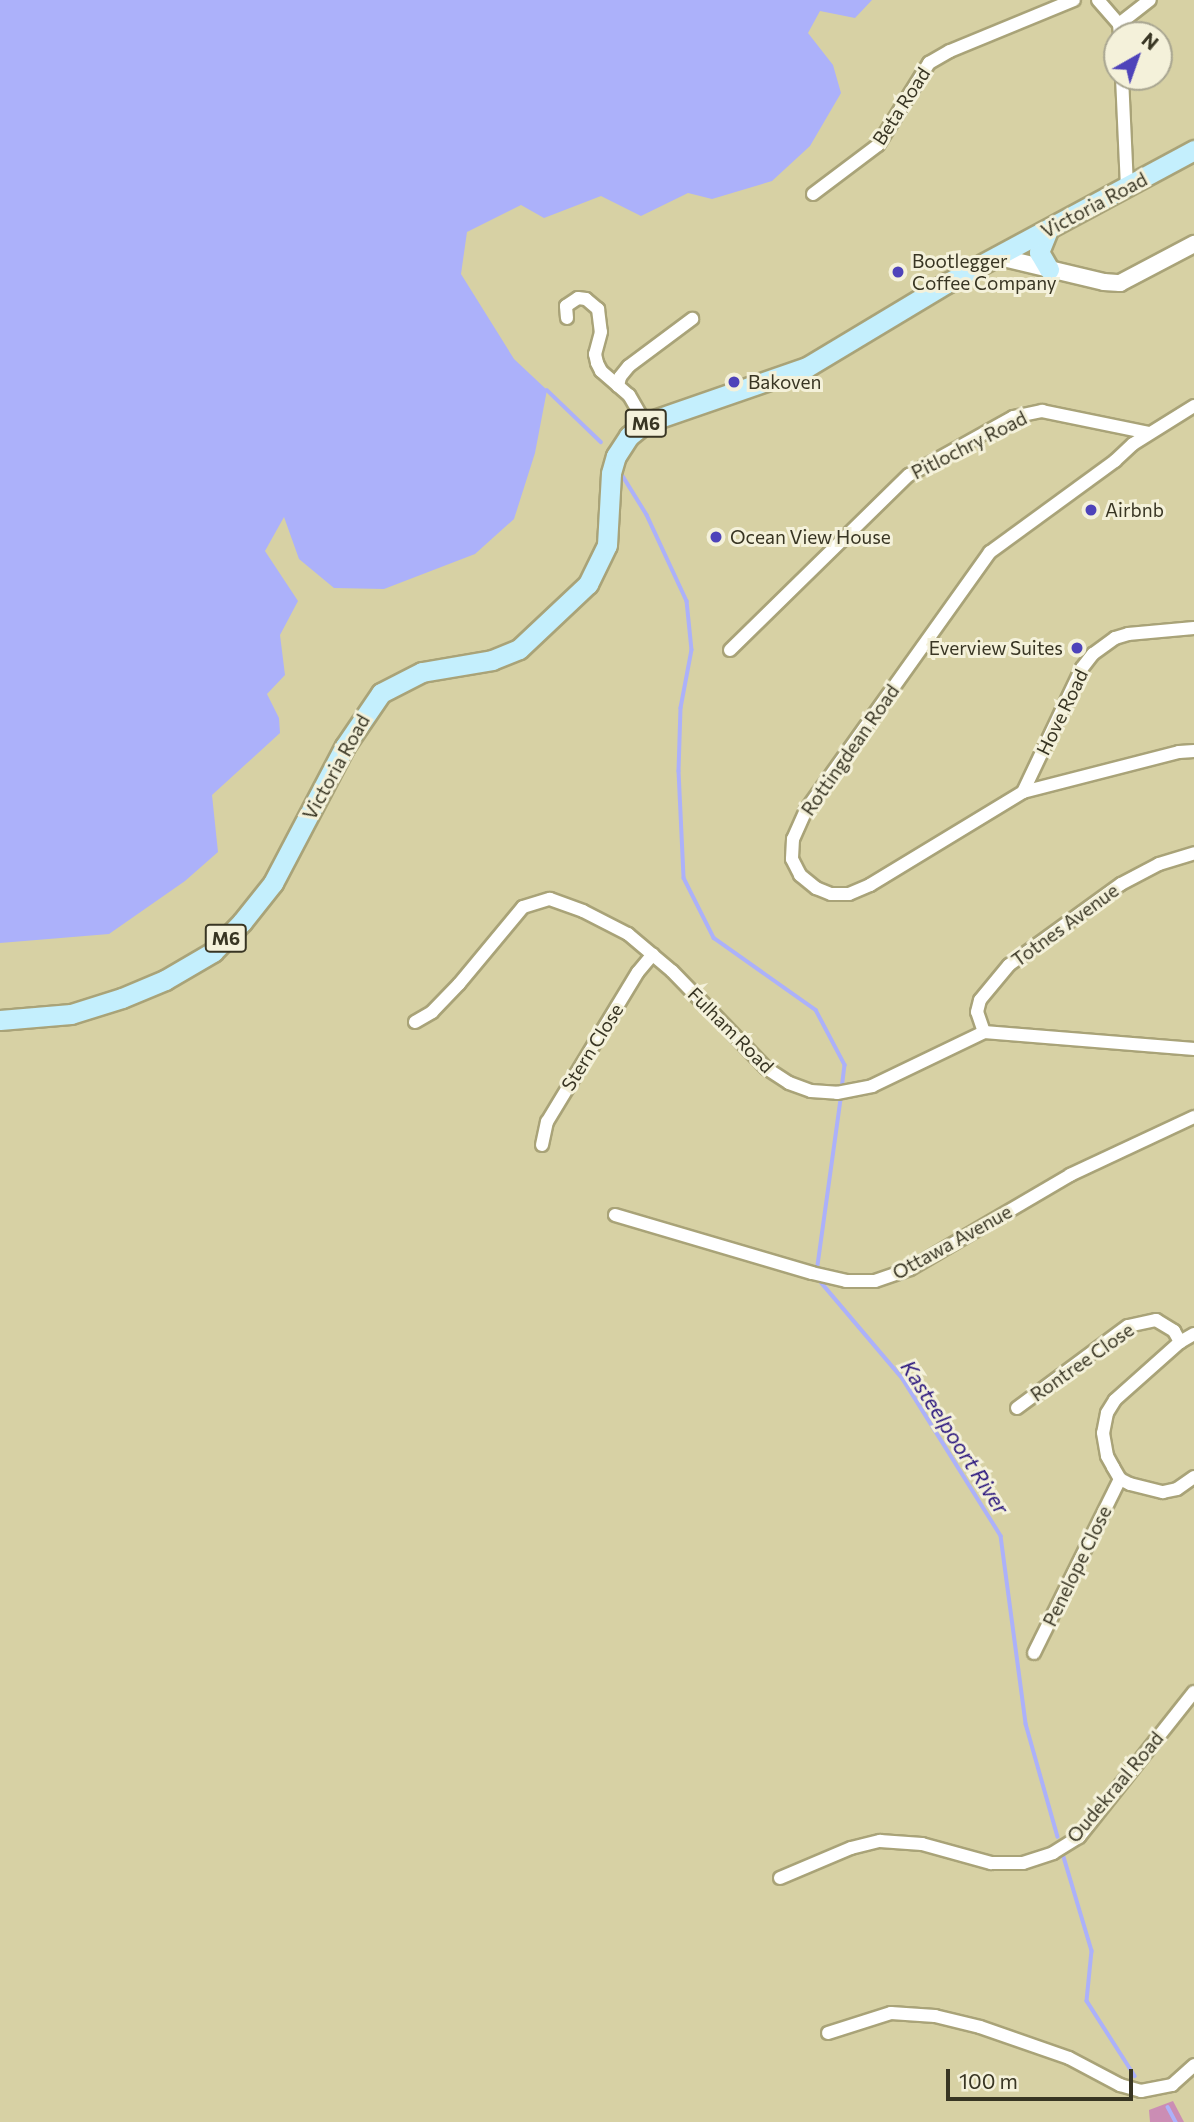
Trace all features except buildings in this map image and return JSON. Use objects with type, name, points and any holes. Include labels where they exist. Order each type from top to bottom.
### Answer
[{"type":"main road","name":"Victoria Road","points":[[0,1020],[71,1014],[122,998],[165,980],[213,952],[242,922],[273,883],[345,746],[381,693],[422,672],[492,660],[519,649],[588,583],[607,545],[611,473],[616,456],[629,436],[645,423],[807,367],[947,283],[1194,150]]},
{"type":"main road","points":[[1048,230],[1039,252],[1049,269]]},
{"type":"street","name":"Beta Road","points":[[813,194],[878,145],[929,63],[950,51],[1074,0]]},
{"type":"street","points":[[1098,0],[1114,21]]},
{"type":"street","points":[[1128,21],[1150,0]]},
{"type":"street","points":[[1122,91],[1126,189]]},
{"type":"street","points":[[999,257],[1104,282],[1120,283],[1194,244]]},
{"type":"street","points":[[567,318],[566,306],[578,298],[586,299],[597,309],[600,332],[595,354],[597,363],[636,404],[645,423]]},
{"type":"street","points":[[618,386],[622,373],[635,361],[692,319]]},
{"type":"street","name":"Rottingdean Road","points":[[1194,406],[1149,433],[990,552],[806,810],[793,839],[792,859],[800,875],[816,888],[831,894],[849,894],[870,885],[1023,792],[1179,752],[1194,751]]},
{"type":"street","name":"Pitlochry Road","points":[[730,650],[909,475],[1013,417],[1042,411],[1149,433]]},
{"type":"street","name":"Hove Road","points":[[1023,792],[1082,667],[1093,654],[1115,638],[1128,634],[1194,628]]},
{"type":"street","name":"Totnes Avenue","points":[[984,1032],[977,1012],[980,1000],[1009,965],[1121,884],[1154,867],[1194,853]]},
{"type":"street","name":"Fulham Road","points":[[415,1022],[446,999],[516,914],[531,902],[550,899],[583,911],[628,934],[653,954],[766,1068],[789,1083],[811,1091],[837,1093],[872,1086],[984,1032]]},
{"type":"street","name":"Stern Close","points":[[542,1145],[547,1122],[638,972],[653,954]]},
{"type":"street","points":[[984,1032],[1194,1049]]},
{"type":"street","name":"Ottawa Avenue","points":[[615,1214],[812,1273],[846,1281],[875,1281],[910,1269],[1070,1175],[1194,1118]]},
{"type":"street","name":"Rontree Close","points":[[1017,1408],[1128,1326],[1156,1320],[1174,1331],[1180,1342]]},
{"type":"street","points":[[1194,1334],[1180,1342],[1115,1401],[1107,1413],[1103,1444],[1120,1479],[1143,1489],[1163,1492],[1177,1489],[1194,1477]]},
{"type":"street","name":"Penelope Close","points":[[1034,1653],[1120,1479]]},
{"type":"street","name":"Oudekraal Road","points":[[780,1878],[851,1848],[880,1841],[922,1844],[991,1863],[1023,1863],[1054,1853],[1079,1837],[1194,1692]]},
{"type":"street","points":[[828,2033],[891,2013],[935,2016],[980,2027],[1069,2058],[1120,2085],[1141,2091],[1172,2085],[1194,2065]]},
{"type":"shaded area","points":[[1173,2101],[1184,2122],[1150,2122],[1149,2110]]},
{"type":"water","points":[[0,0],[872,0],[855,18],[820,11],[808,33],[833,65],[841,93],[810,146],[772,181],[712,199],[688,193],[641,216],[601,196],[544,218],[521,205],[467,232],[461,274],[514,359],[547,390],[535,453],[514,519],[475,554],[384,589],[334,588],[299,559],[284,517],[265,551],[298,601],[280,635],[285,675],[267,694],[279,718],[280,733],[212,795],[218,852],[185,881],[109,934],[0,943]]},
{"type":"waterway","name":"Kasteelpoort River","points":[[547,390],[601,442]]},
{"type":"waterway","name":"Kasteelpoort River","points":[[621,473],[647,515],[687,601],[692,650],[681,708],[679,771],[684,878],[714,938],[816,1010],[845,1065],[842,1089]]},
{"type":"waterway","name":"Kasteelpoort River","points":[[817,1269],[841,1096]]},
{"type":"waterway","name":"Kasteelpoort River","points":[[820,1281],[903,1379],[1001,1536],[1026,1724],[1058,1837]]},
{"type":"waterway","name":"Kasteelpoort River","points":[[1064,1857],[1092,1951],[1087,2001],[1135,2076]]},
{"type":"waterway","name":"Kasteelpoort River","points":[[1168,2107],[1176,2122]]},
{"type":"place","name":"Bootlegger Coffee Company","points":[[898,272]]},
{"type":"place","name":"Bakoven","points":[[734,382]]},
{"type":"place","name":"Airbnb","points":[[1091,510]]},
{"type":"place","name":"Ocean View House","points":[[716,537]]},
{"type":"place","name":"Everview Suites","points":[[1077,648]]}]
